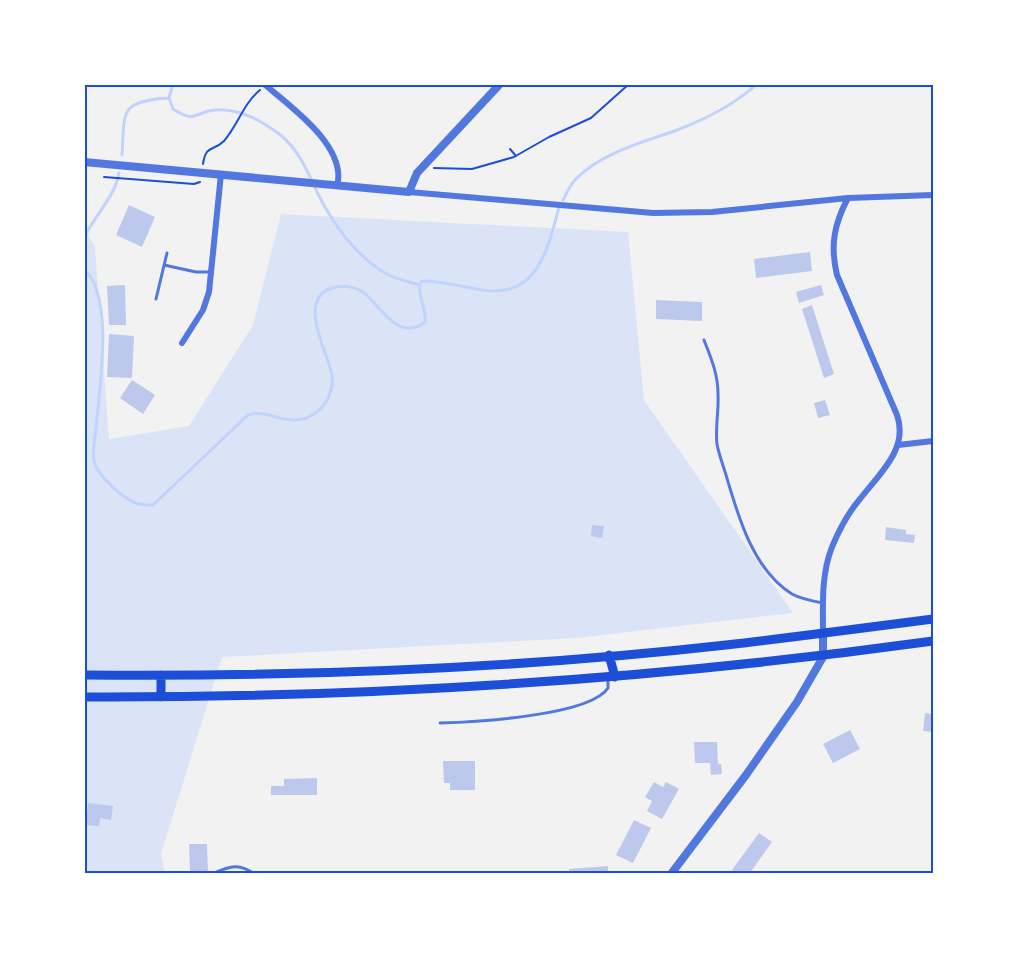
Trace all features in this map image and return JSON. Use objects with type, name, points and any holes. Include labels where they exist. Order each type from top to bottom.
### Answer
[{"type":"main road","points":[[84,675],[381,670],[609,656],[725,645],[933,619]]},
{"type":"main road","points":[[84,697],[408,692],[611,677],[823,657],[933,642]]},
{"type":"main road","points":[[609,656],[611,677]]},
{"type":"main road","points":[[161,675],[161,697]]},
{"type":"street","points":[[409,192],[417,173],[500,84]]},
{"type":"street","points":[[265,85],[323,139],[337,163],[339,174],[336,185]]},
{"type":"street","points":[[84,154],[86,162],[653,213],[712,212],[848,198],[933,195]]},
{"type":"street","points":[[182,343],[204,310],[209,292],[220,174]]},
{"type":"street","points":[[671,874],[791,711],[823,657],[824,577],[827,560],[840,528],[860,498],[880,476],[898,445],[901,430],[897,415],[837,275],[833,259],[832,243],[835,226],[848,198]]},
{"type":"street","points":[[898,445],[933,441]]},
{"type":"lane","points":[[156,299],[167,253]]},
{"type":"lane","points":[[164,265],[196,272],[211,272]]},
{"type":"lane","points":[[704,340],[716,369],[717,445],[736,511],[753,550],[770,574],[790,593],[803,599],[823,603]]},
{"type":"lane","points":[[440,723],[536,715],[569,708],[600,696],[608,688],[611,677]]},
{"type":"lane","points":[[214,873],[241,866],[254,874]]},
{"type":"path","points":[[417,173],[438,166],[472,170],[516,156],[549,137],[591,118],[629,84]]},
{"type":"path","points":[[203,164],[209,148],[224,141],[247,103],[265,85]]},
{"type":"path","points":[[510,149],[516,156]]},
{"type":"path","points":[[104,177],[194,184],[200,183],[202,179]]},
{"type":"shaded area","points":[[281,214],[628,232],[644,400],[793,613],[577,638],[222,657],[161,854],[165,874],[84,874],[84,227],[95,247],[109,439],[189,426],[253,325]]},
{"type":"building","points":[[129,205],[155,217],[142,247],[116,235]]},
{"type":"building","points":[[810,252],[812,271],[756,278],[754,259]]},
{"type":"building","points":[[125,285],[126,325],[109,325],[107,286]]},
{"type":"building","points":[[821,285],[824,295],[799,303],[796,292]]},
{"type":"building","points":[[656,300],[702,302],[702,321],[656,319]]},
{"type":"building","points":[[812,305],[834,374],[824,378],[802,309]]},
{"type":"building","points":[[109,334],[134,336],[132,378],[107,377]]},
{"type":"building","points":[[132,380],[155,395],[143,414],[120,398]]},
{"type":"building","points":[[825,400],[830,415],[818,418],[814,403]]},
{"type":"building","points":[[592,525],[604,526],[602,538],[591,536]]},
{"type":"building","points":[[886,527],[906,530],[906,534],[915,535],[914,543],[885,540]]},
{"type":"building","points":[[925,713],[933,714],[933,732],[923,731]]},
{"type":"building","points":[[850,730],[860,749],[833,763],[823,744]]},
{"type":"building","points":[[694,742],[717,742],[718,764],[721,764],[722,774],[711,775],[710,763],[695,763]]},
{"type":"building","points":[[443,761],[475,761],[475,790],[450,790],[450,783],[444,783]]},
{"type":"building","points":[[317,778],[317,795],[271,795],[271,786],[284,786],[284,779]]},
{"type":"building","points":[[654,782],[663,787],[666,782],[679,789],[662,819],[647,811],[652,801],[645,797]]},
{"type":"building","points":[[88,803],[113,806],[111,820],[100,818],[99,826],[86,825]]},
{"type":"building","points":[[634,820],[651,828],[633,863],[616,855]]},
{"type":"building","points":[[759,833],[772,842],[749,874],[737,874],[732,870]]},
{"type":"building","points":[[189,844],[207,844],[208,874],[185,874],[185,871],[190,871]]},
{"type":"building","points":[[608,866],[608,874],[569,874],[569,869]]},
{"type":"waterway","points":[[173,84],[169,98],[173,109],[181,114],[192,117],[208,111],[232,111],[256,119],[278,133],[297,153],[331,217],[364,258],[385,273],[420,285]]},
{"type":"waterway","points":[[563,200],[571,185],[588,168],[612,154],[709,116],[729,105],[757,84]]},
{"type":"waterway","points":[[122,155],[123,128],[127,112],[141,102],[169,98]]},
{"type":"waterway","points":[[84,238],[109,198],[119,173]]},
{"type":"waterway","points":[[420,285],[422,281],[430,281],[502,291],[517,287],[528,279],[545,254],[559,207]]},
{"type":"waterway","points":[[84,269],[94,282],[102,321],[102,368],[93,449],[94,461],[100,473],[119,493],[133,502],[146,505],[153,505],[248,415],[264,414],[297,420],[319,411],[329,397],[332,386],[332,375],[315,315],[316,303],[322,294],[336,287],[356,288],[363,292],[390,320],[406,328],[425,322],[420,285]]}]
